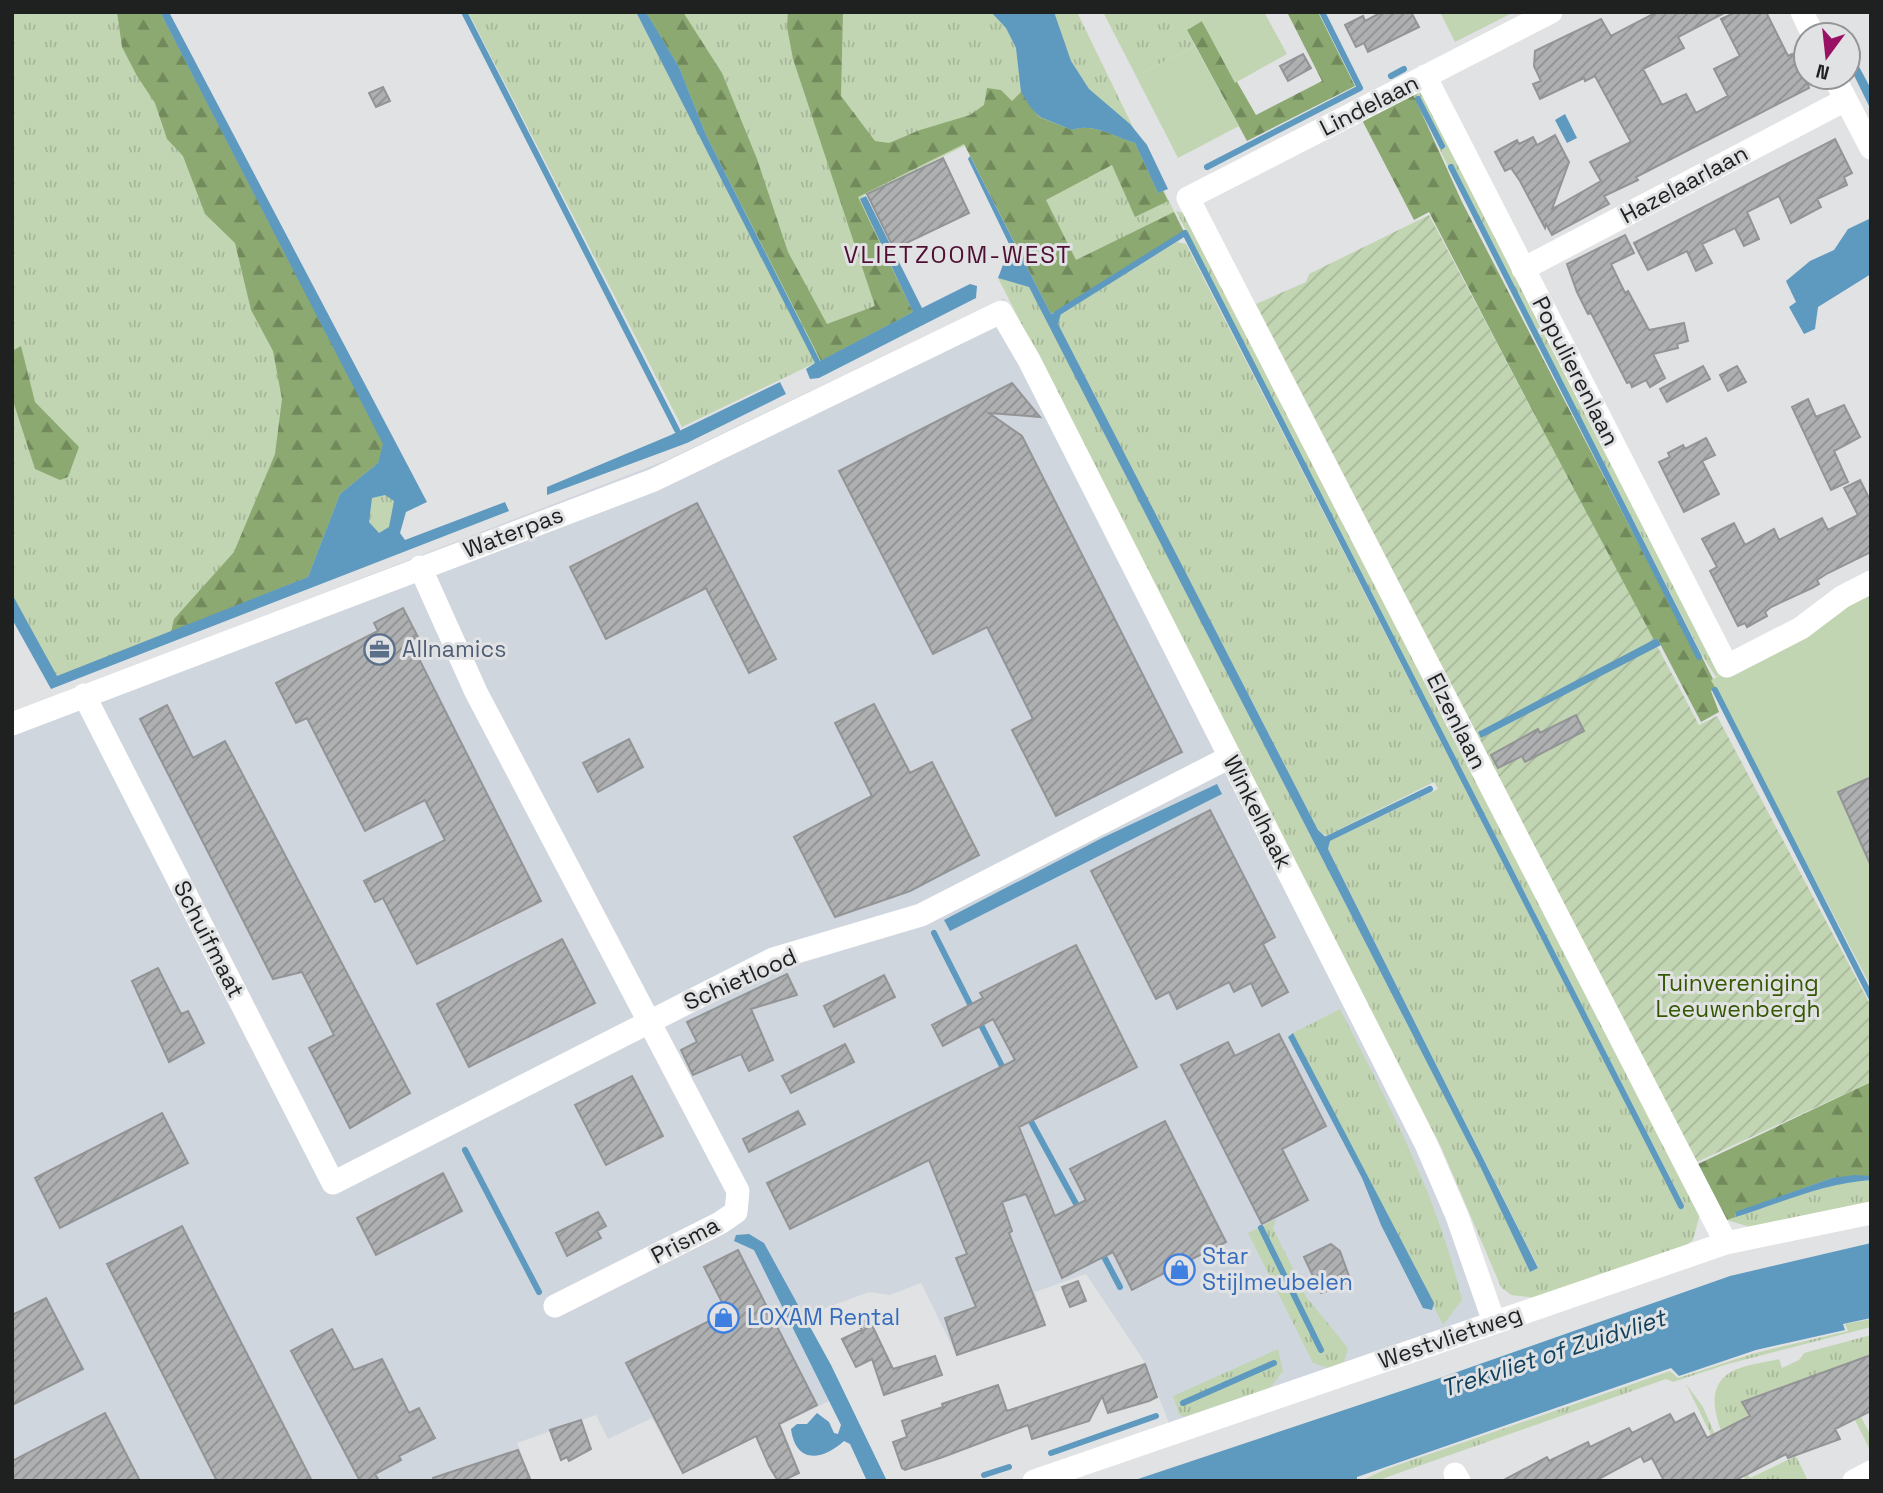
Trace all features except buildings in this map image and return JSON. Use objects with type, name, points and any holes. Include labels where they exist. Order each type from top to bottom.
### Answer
[{"type":"street","name":"Lindelaan","points":[[1188,198],[1551,12]]},
{"type":"street","name":"Populierenlaan","points":[[1425,76],[1727,666],[1801,628],[1842,597],[1871,582]]},
{"type":"street","points":[[1841,91],[1871,148]]},
{"type":"street","name":"Hazelaarlaan","points":[[1523,269],[1846,100]]},
{"type":"street","name":"Elzenlaan","points":[[1188,198],[1726,1243]]},
{"type":"street","name":"Waterpas","points":[[12,724],[654,480],[1001,312]]},
{"type":"street","name":"Winkelhaak","points":[[1001,312],[1029,360],[1426,1144],[1457,1216],[1494,1322]]},
{"type":"street","points":[[420,567],[476,692],[650,1021]]},
{"type":"street","name":"Schuifmaat","points":[[85,695],[334,1183]]},
{"type":"street","name":"Schietlood","points":[[334,1183],[773,959],[921,915],[1230,757]]},
{"type":"street","name":"Prisma","points":[[555,1306],[720,1223],[736,1212],[738,1191],[650,1021]]},
{"type":"street","name":"Westvlietweg","points":[[1034,1481],[1726,1243],[1871,1213]]},
{"type":"street","points":[[1854,1481],[1871,1472]]},
{"type":"shaded area","points":[[1004,298],[1361,998],[1502,1310],[1169,1423],[1146,1364],[1086,1274],[1035,1292],[1046,1326],[957,1356],[921,1283],[890,1295],[869,1292],[796,1319],[833,1399],[682,1474],[652,1418],[608,1439],[596,1415],[517,1443],[532,1481],[12,1481],[12,717],[45,701],[667,460]]},
{"type":"green space","points":[[12,12],[164,12],[416,493],[373,558],[52,685],[12,608]]},
{"type":"green space","points":[[117,12],[160,12],[384,444],[378,463],[340,494],[308,577],[171,632],[174,619],[234,552],[275,454],[282,399],[273,351],[251,310],[235,243],[205,214],[183,156],[167,139],[155,103],[122,47]]},
{"type":"green space","points":[[468,12],[636,12],[693,123],[637,12],[1077,12],[1184,232],[1051,314],[966,145],[863,196],[925,320],[815,363],[682,427]]},
{"type":"green space","points":[[646,12],[683,12],[722,73],[757,159],[788,252],[827,324],[875,306],[793,59],[787,27],[788,12],[843,12],[841,96],[875,141],[889,143],[920,130],[970,115],[984,105],[987,88],[1001,90],[1012,101],[1021,92],[1039,117],[1072,130],[1096,129],[1135,143],[1158,193],[1163,191],[1168,201],[1135,217],[1112,165],[1046,200],[1076,260],[1174,212],[1184,232],[1051,314],[964,144],[858,197],[913,312],[821,361],[706,135],[679,67]]},
{"type":"green space","points":[[1103,12],[1197,12],[1202,21],[1187,30],[1195,46],[1136,76]]},
{"type":"green space","points":[[1197,12],[1264,12],[1287,54],[1235,83]]},
{"type":"green space","points":[[1287,12],[1318,12],[1355,86],[1247,141],[1187,30],[1202,21],[1256,115],[1322,81]]},
{"type":"green space","points":[[1440,12],[1514,12],[1455,42]]},
{"type":"green space","points":[[1195,46],[1239,126],[1178,158],[1136,76]]},
{"type":"green space","points":[[1411,91],[1424,93],[1721,675],[1716,677],[1702,655],[1452,165],[1448,166],[1439,148],[1444,146],[1420,98],[1416,99]]},
{"type":"green space","points":[[1413,94],[1462,202],[1698,659],[1702,657],[1717,687],[1711,691],[1719,712],[1701,722],[1657,638],[1652,641],[1429,212],[1414,220],[1363,122],[1366,116]]},
{"type":"green space","points":[[1176,211],[1187,214],[1700,1214],[1693,1240],[1681,1249],[1536,1298],[1511,1295],[1501,1287],[1441,1147],[998,278],[1029,286],[1479,1164],[1530,1271],[1538,1267],[1328,849],[1330,841],[1438,789],[1434,782],[1326,836],[1318,830],[1057,324],[1061,314],[1177,242],[1186,244],[1680,1209],[1685,1207]]},
{"type":"green space","name":"Tuinvereniging Leeuwenbergh","points":[[1429,215],[1699,725],[1717,716],[1871,1006],[1871,1082],[1697,1162],[1256,304],[1306,282],[1309,274]]},
{"type":"green space","points":[[21,346],[35,402],[79,447],[68,477],[60,480],[35,469],[14,404],[14,350]]},
{"type":"green space","points":[[1871,589],[1871,987],[1711,680],[1811,630]]},
{"type":"green space","points":[[1340,1009],[1410,1151],[1440,1224],[1462,1300],[1443,1325],[1293,1033]]},
{"type":"green space","points":[[1871,1082],[1871,1176],[1832,1178],[1735,1213],[1736,1217],[1727,1220],[1698,1164]]},
{"type":"green space","points":[[1871,1180],[1871,1204],[1750,1227],[1727,1220],[1834,1185]]},
{"type":"green space","points":[[1276,1219],[1273,1228],[1307,1298],[1348,1348],[1344,1362],[1328,1368],[1313,1363],[1248,1233]]},
{"type":"green space","points":[[1871,1319],[1871,1327],[1728,1364],[1673,1382],[1666,1379],[1376,1481],[1361,1481],[1386,1469],[1670,1371],[1678,1378],[1755,1353],[1848,1331],[1845,1324]]},
{"type":"green space","points":[[1871,1335],[1871,1355],[1742,1401],[1749,1416],[1725,1429],[1750,1478],[1796,1456],[1808,1481],[1746,1481],[1719,1425],[1715,1395],[1720,1382],[1742,1367],[1779,1359],[1782,1368],[1799,1360],[1804,1353]]},
{"type":"green space","points":[[1278,1349],[1283,1371],[1270,1388],[1184,1417],[1179,1414],[1173,1396]]},
{"type":"green space","points":[[1686,1384],[1703,1407],[1716,1437],[1713,1439]]},
{"type":"green space","points":[[1861,1417],[1871,1436],[1870,1450],[1855,1420]]},
{"type":"water","points":[[160,12],[169,12],[427,502],[406,512],[400,533],[405,540],[505,502],[509,511],[51,689],[12,619],[12,594],[57,676],[308,577],[340,494],[378,463],[383,444]],"holes":[[[385,495],[394,501],[389,527],[379,533],[369,522],[372,498]]]},
{"type":"water","points":[[636,12],[646,12],[679,67],[706,135],[820,361],[913,312],[860,199],[866,196],[922,308],[970,284],[977,286],[976,298],[819,378],[810,379],[806,369],[815,363]]},
{"type":"water","points":[[991,12],[1054,12],[1071,61],[1089,89],[1130,124],[1147,145],[1168,189],[1158,193],[1135,143],[1096,129],[1072,130],[1040,117],[1031,108],[1021,92],[1016,48],[1006,28]]},
{"type":"water","points":[[1862,72],[1871,89],[1871,110],[1862,91]]},
{"type":"water","points":[[1565,114],[1577,138],[1567,143],[1555,120]]},
{"type":"water","points":[[970,156],[1051,314],[1062,310],[1058,324],[1318,830],[1330,841],[1328,849],[1538,1268],[1530,1272],[1479,1164],[1029,287],[998,278],[1010,246],[968,159]]},
{"type":"water","points":[[1871,218],[1871,274],[1818,307],[1815,329],[1804,334],[1789,307],[1796,302],[1786,281],[1810,261],[1834,250],[1848,229]]},
{"type":"water","points":[[780,382],[786,394],[687,443],[547,495],[547,487],[671,435]]},
{"type":"water","points":[[1657,638],[1661,645],[1481,738],[1478,732]]},
{"type":"water","points":[[1217,784],[1222,794],[950,931],[944,920],[1102,838]]},
{"type":"water","points":[[1293,1033],[1434,1303],[1432,1310],[1423,1308],[1381,1225],[1362,1178],[1288,1037]]},
{"type":"water","points":[[1871,1176],[1871,1180],[1820,1189],[1736,1217],[1735,1212],[1832,1178]]},
{"type":"water","points":[[749,1234],[764,1243],[831,1365],[887,1481],[867,1481],[850,1444],[844,1441],[819,1455],[804,1454],[798,1449],[791,1429],[797,1424],[807,1424],[817,1413],[829,1422],[834,1433],[838,1434],[841,1425],[754,1250],[734,1241],[736,1235]]},
{"type":"water","name":"Trekvliet of Zuidvliet","points":[[1871,1243],[1871,1318],[1843,1324],[1845,1330],[1756,1350],[1679,1376],[1671,1368],[1357,1477],[1357,1481],[1132,1481],[1440,1378],[1730,1276]]},
{"type":"waterway","points":[[464,12],[677,430]]},
{"type":"waterway","points":[[1207,167],[1360,88],[1322,12]]},
{"type":"waterway","points":[[1391,76],[1404,69]]},
{"type":"waterway","points":[[1418,99],[1442,146]]},
{"type":"waterway","points":[[1451,167],[1699,657]]},
{"type":"waterway","points":[[1056,314],[1185,233],[1681,1206]]},
{"type":"waterway","points":[[1715,690],[1871,997]]},
{"type":"waterway","points":[[1321,842],[1430,789]]},
{"type":"waterway","points":[[934,933],[973,1010]]},
{"type":"waterway","points":[[978,1019],[1005,1072]]},
{"type":"waterway","points":[[1028,1116],[1080,1211]]},
{"type":"waterway","points":[[465,1150],[539,1292]]},
{"type":"waterway","points":[[1261,1228],[1321,1350]]},
{"type":"waterway","points":[[1101,1251],[1120,1287]]},
{"type":"waterway","points":[[1183,1403],[1274,1363]]},
{"type":"waterway","points":[[1051,1453],[1156,1416]]},
{"type":"waterway","points":[[984,1475],[1009,1467]]},
{"type":"place","name":"Allnamics","points":[[379,649]]},
{"type":"place","name":"Star Stijlmeubelen","points":[[1179,1269]]},
{"type":"place","name":"LOXAM Rental","points":[[724,1317]]},
{"type":"district","name":"VLIETZOOM-WEST","points":[[958,254]]}]
